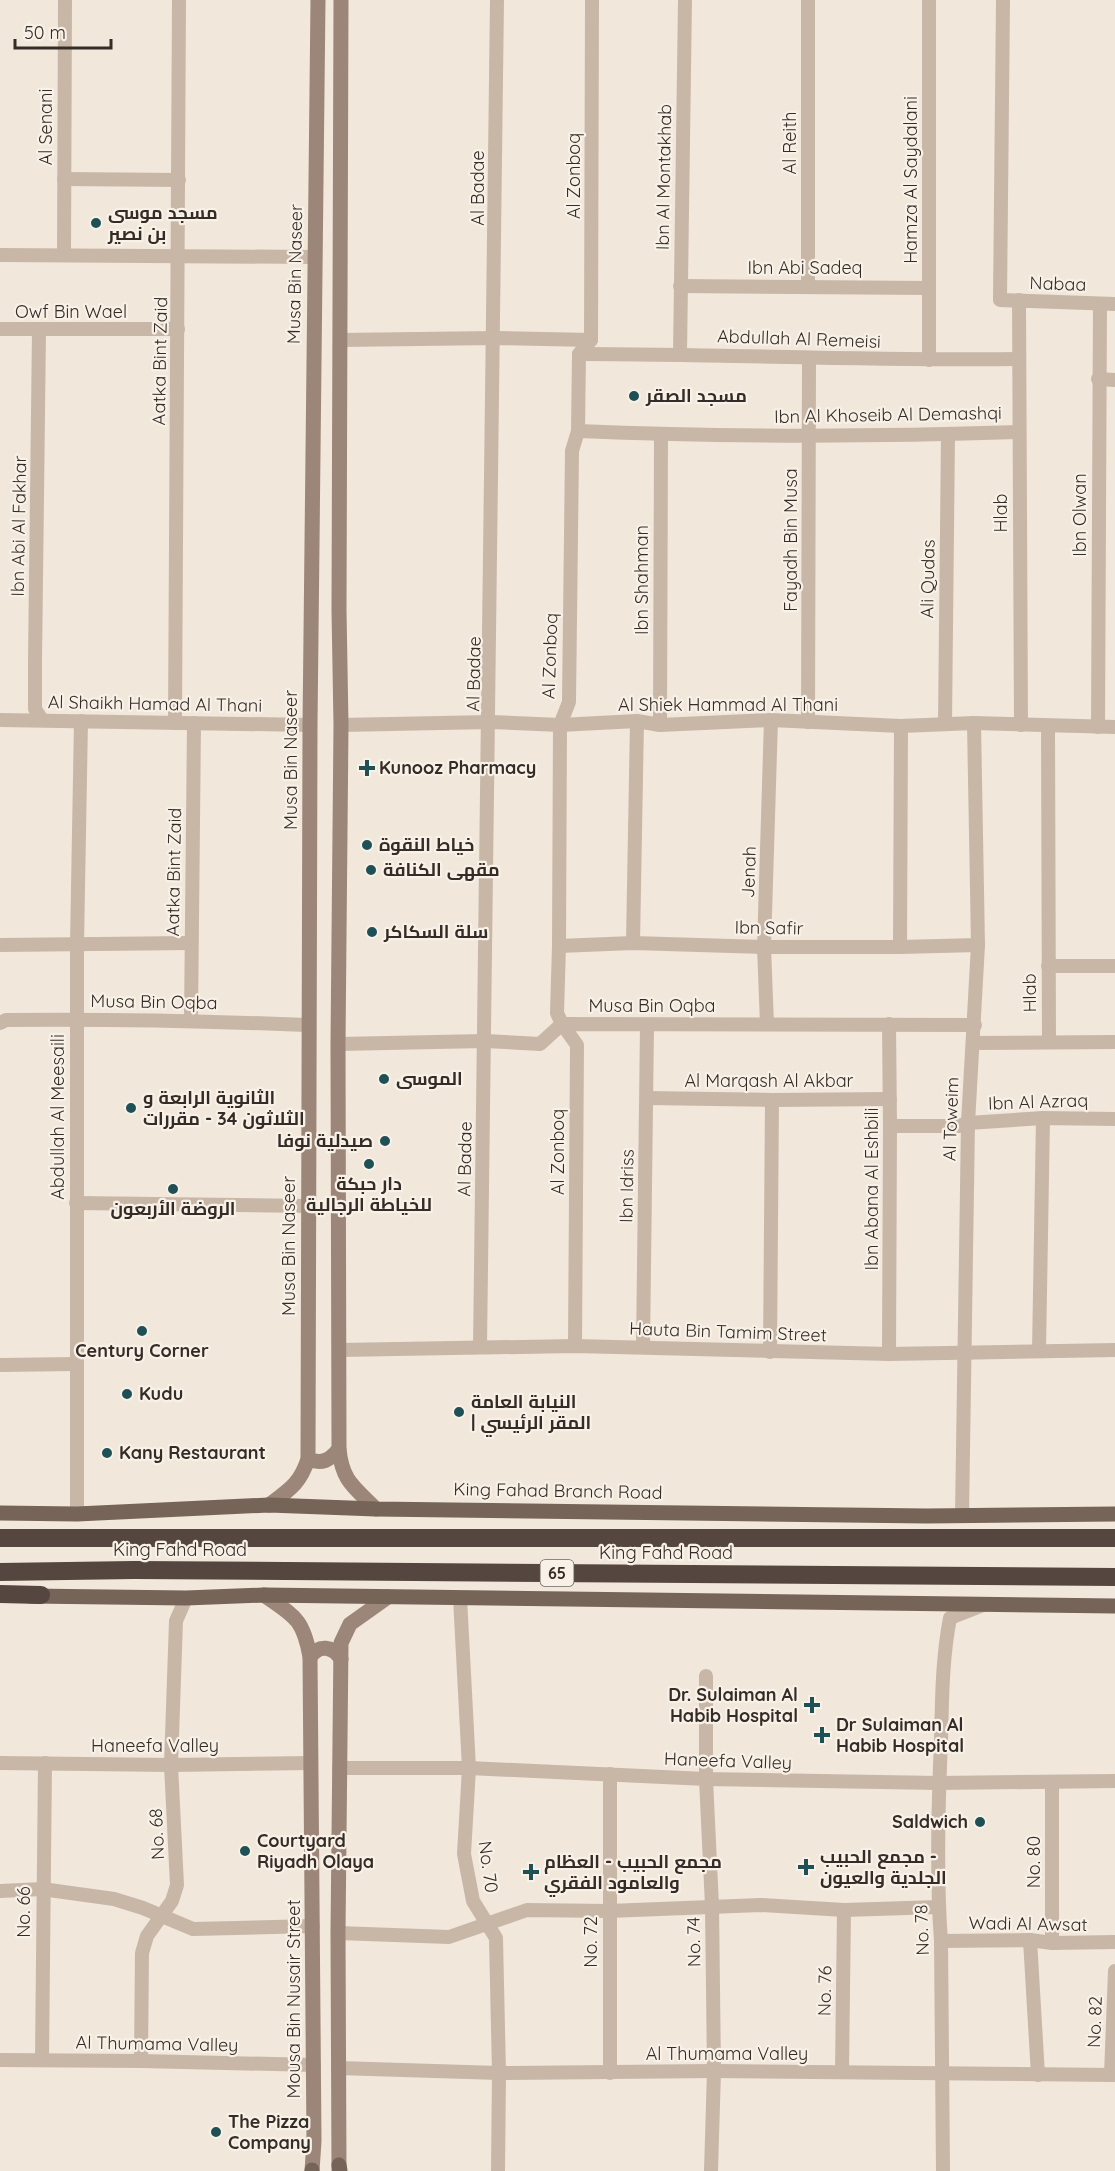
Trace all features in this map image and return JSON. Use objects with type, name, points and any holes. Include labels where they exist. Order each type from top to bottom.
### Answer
[{"type":"highway","name":"King Fahd Road","points":[[0,1538],[1115,1538]]},
{"type":"highway","name":"King Fahd Road","points":[[0,1572],[146,1570],[1115,1577]]},
{"type":"highway","points":[[0,1596],[41,1595]]},
{"type":"main road","name":"King Fahad Branch Road","points":[[0,1513],[77,1514],[269,1505],[376,1509],[962,1516],[1115,1514]]},
{"type":"main road","points":[[41,1595],[186,1598],[264,1595],[1115,1606]]},
{"type":"street","name":"Al Senani","points":[[64,255],[66,0]]},
{"type":"street","name":"Aatka Bint Zaid","points":[[175,723],[179,0]]},
{"type":"street","name":"Musa Bin Naseer","points":[[269,1505],[295,1486],[303,1474],[308,1459],[307,1025],[311,824],[310,726],[318,0]]},
{"type":"street","points":[[341,0],[339,599],[341,725],[338,825],[339,1449],[341,1467],[349,1483],[376,1509]]},
{"type":"street","name":"Al Badae","points":[[480,1347],[496,338],[497,0]]},
{"type":"street","name":"Al Zonboq","points":[[591,340],[592,0]]},
{"type":"street","name":"Ibn Al Montakhab","points":[[680,354],[685,0]]},
{"type":"street","name":"Al Reith","points":[[808,0],[808,285]]},
{"type":"street","name":"Hamza Al Saydalani","points":[[928,360],[929,0]]},
{"type":"street","name":"Nabaa","points":[[1003,0],[1000,300],[1115,304]]},
{"type":"street","points":[[64,179],[179,180]]},
{"type":"street","points":[[0,255],[315,257]]},
{"type":"street","name":"Ibn Abi Sadeq","points":[[680,286],[808,285],[929,288]]},
{"type":"street","name":"Hlab","points":[[1019,300],[1021,724]]},
{"type":"street","name":"Ibn Olwan","points":[[1098,727],[1100,304]]},
{"type":"street","name":"Owf Bin Wael","points":[[0,330],[178,329]]},
{"type":"street","name":"Ibn Abi Al Fakhar","points":[[39,330],[35,709],[42,720]]},
{"type":"street","points":[[340,340],[496,338],[591,340]]},
{"type":"street","points":[[579,354],[591,340]]},
{"type":"street","name":"Al Zonboq","points":[[575,1346],[577,1045],[557,1013],[560,725],[568,702],[572,451],[578,431],[579,354]]},
{"type":"street","name":"Abdullah Al Remeisi","points":[[579,354],[928,360],[1018,359]]},
{"type":"street","name":"Fayadh Bin Musa","points":[[808,722],[809,358]]},
{"type":"street","points":[[1098,379],[1115,380]]},
{"type":"street","name":"Ibn Al Khoseib Al Demashqi","points":[[578,431],[661,435],[948,435],[1019,432]]},
{"type":"street","name":"Ibn Shahman","points":[[660,725],[661,435]]},
{"type":"street","name":"Ali Qudas","points":[[945,724],[948,435]]},
{"type":"street","points":[[312,601],[339,599]]},
{"type":"street","name":"Al Shaikh Hamad Al Thani","points":[[0,720],[310,726]]},
{"type":"street","name":"Al Shiek Hammad Al Thani","points":[[341,725],[491,722],[560,725],[637,721],[660,725],[771,720],[901,726],[974,723],[1115,727]]},
{"type":"street","name":"Jenah","points":[[767,1024],[764,947],[771,720]]},
{"type":"street","name":"Abdullah Al Meesaili","points":[[77,1514],[77,944],[81,721]]},
{"type":"street","points":[[633,943],[637,721]]},
{"type":"street","name":"Aatka Bint Zaid","points":[[191,1020],[194,723]]},
{"type":"street","name":"Al Toweim","points":[[962,1516],[968,1123],[978,945],[974,723]]},
{"type":"street","points":[[900,947],[901,726]]},
{"type":"street","name":"Hlab","points":[[1048,726],[1049,1042]]},
{"type":"street","points":[[311,824],[338,825]]},
{"type":"street","points":[[0,945],[191,943]]},
{"type":"street","name":"Ibn Safir","points":[[559,946],[633,943],[764,947],[978,945]]},
{"type":"street","points":[[1048,966],[1115,966]]},
{"type":"street","name":"Musa Bin Oqba","points":[[0,1023],[6,1020],[77,1019],[191,1020],[307,1025]]},
{"type":"street","points":[[338,1044],[485,1041],[540,1044],[562,1024]]},
{"type":"street","name":"Musa Bin Oqba","points":[[562,1024],[975,1025]]},
{"type":"street","name":"Ibn Abana Al Eshbili","points":[[889,1024],[889,1354]]},
{"type":"street","name":"Ibn Idriss","points":[[643,1347],[647,1025]]},
{"type":"street","points":[[973,1043],[1115,1042]]},
{"type":"street","name":"Al Marqash Al Akbar","points":[[647,1098],[890,1099]]},
{"type":"street","points":[[770,1352],[772,1100]]},
{"type":"street","points":[[1039,1351],[1043,1118]]},
{"type":"street","name":"Ibn Al Azraq","points":[[890,1125],[959,1126],[968,1123],[1043,1118],[1115,1119]]},
{"type":"street","points":[[76,1203],[308,1206]]},
{"type":"street","name":"Hauta Bin Tamim Street","points":[[340,1350],[575,1346],[889,1354],[1115,1350]]},
{"type":"street","points":[[0,1365],[76,1364]]},
{"type":"street","points":[[308,1459],[325,1462],[332,1458],[339,1449]]},
{"type":"street","name":"Mousa Bin Nusair Street","points":[[264,1595],[295,1617],[306,1635],[310,1657],[314,2065],[312,2171]]},
{"type":"street","points":[[339,2169],[338,1933],[341,1643],[350,1624],[388,1597]]},
{"type":"street","name":"No. 68","points":[[141,2061],[142,1953],[147,1936],[172,1900],[177,1885],[171,1765],[177,1621],[186,1598]]},
{"type":"street","name":"No. 70","points":[[460,1598],[469,1768],[464,1854],[473,1902],[496,1938],[499,2073],[498,2171]]},
{"type":"street","name":"No. 78","points":[[943,2171],[939,1783],[945,1644],[950,1618],[986,1604]]},
{"type":"street","points":[[310,1657],[316,1650],[326,1648],[335,1651],[340,1659]]},
{"type":"street","name":"No. 74","points":[[706,1676],[706,1779],[712,1906],[714,2071],[711,2171]]},
{"type":"street","name":"Haneefa Valley","points":[[0,1763],[311,1764]]},
{"type":"street","name":"No. 66","points":[[42,2060],[45,1763]]},
{"type":"street","name":"Haneefa Valley","points":[[339,1768],[469,1768],[706,1779],[939,1783],[1115,1781]]},
{"type":"street","name":"No. 72","points":[[610,1774],[610,2073]]},
{"type":"street","name":"No. 80","points":[[1052,1782],[1052,1943]]},
{"type":"street","points":[[0,1891],[42,1888],[114,1899],[193,1929],[313,1926]]},
{"type":"street","points":[[338,1933],[449,1938],[527,1910],[609,1911],[761,1905],[844,1910],[939,1907]]},
{"type":"street","name":"No. 76","points":[[842,2072],[844,1910]]},
{"type":"street","points":[[1030,1940],[1038,2075]]},
{"type":"street","name":"Wadi Al Awsat","points":[[941,1941],[1115,1942]]},
{"type":"street","name":"No. 82","points":[[1113,2075],[1115,1971]]},
{"type":"street","name":"Al Thumama Valley","points":[[0,2060],[314,2065]]},
{"type":"street","name":"Al Thumama Valley","points":[[338,2068],[499,2073],[714,2071],[1113,2075]]},
{"type":"place","name":"مسجد موسى بن نصير","points":[[96,223]]},
{"type":"place","name":"مسجد الصقر","points":[[634,396]]},
{"type":"place","name":"Kunooz Pharmacy","points":[[367,768]]},
{"type":"place","name":"خياط النقوة","points":[[367,845]]},
{"type":"place","name":"مقهى الكنافة","points":[[371,870]]},
{"type":"place","name":"سلة السكاكر","points":[[372,932]]},
{"type":"place","name":"الموسى","points":[[384,1079]]},
{"type":"place","name":"الثانوية الرابعة و الثلاثون 34 - مقررات","points":[[131,1108]]},
{"type":"place","name":"صيدلية نوفا","points":[[385,1141]]},
{"type":"place","name":"دار حبكة للخياطة الرجالية","points":[[369,1164]]},
{"type":"place","name":"الروضة الأربعون","points":[[173,1189]]},
{"type":"place","name":"Century Corner","points":[[142,1331]]},
{"type":"place","name":"Kudu","points":[[127,1394]]},
{"type":"place","name":"النيابة العامة | المقر الرئيسي","points":[[459,1412]]},
{"type":"place","name":"Kany Restaurant","points":[[107,1453]]},
{"type":"place","name":"Dr. Sulaiman Al Habib Hospital","points":[[812,1705]]},
{"type":"place","name":"Dr Sulaiman Al Habib Hospital","points":[[822,1735]]},
{"type":"place","name":"Saldwich","points":[[980,1822]]},
{"type":"place","name":"Courtyard Riyadh Olaya","points":[[245,1851]]},
{"type":"place","name":"مجمع الحبيب - الجلدية والعيون","points":[[806,1867]]},
{"type":"place","name":"مجمع الحبيب - العظام والعامود الفقري","points":[[531,1872]]},
{"type":"place","name":"The Pizza Company","points":[[216,2132]]}]
